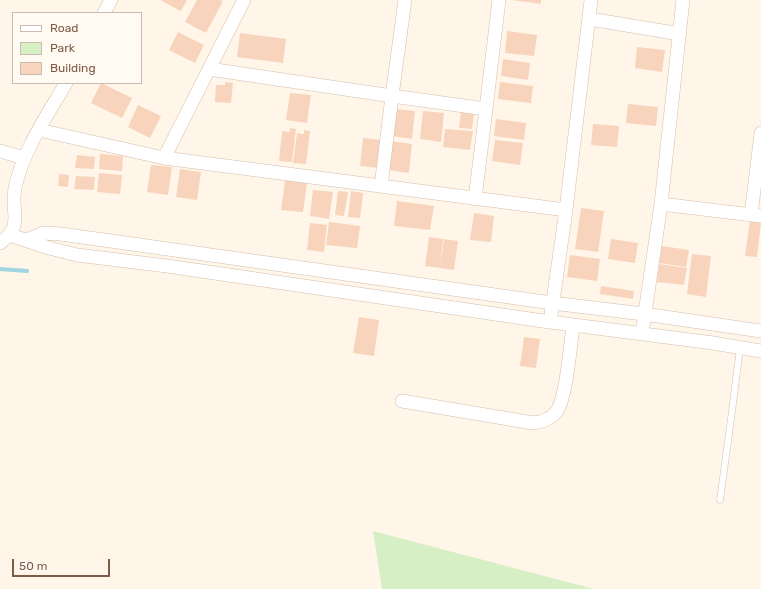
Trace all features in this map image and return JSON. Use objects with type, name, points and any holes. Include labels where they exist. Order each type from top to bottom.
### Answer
[{"type":"street","points":[[105,12],[111,0]]},
{"type":"street","points":[[164,158],[244,0]]},
{"type":"street","points":[[381,186],[405,0]]},
{"type":"street","points":[[475,199],[499,0]]},
{"type":"street","points":[[550,322],[566,210],[590,19],[591,0]]},
{"type":"street","points":[[642,333],[661,204],[684,0]]},
{"type":"street","points":[[590,19],[680,34]]},
{"type":"street","points":[[209,69],[486,109]]},
{"type":"street","points":[[65,84],[24,158],[15,188],[15,222],[5,239],[27,240],[49,248],[77,255],[167,266],[761,351]]},
{"type":"street","points":[[39,130],[164,158],[566,210]]},
{"type":"street","points":[[661,204],[756,216],[761,133]]},
{"type":"street","points":[[0,151],[24,158]]},
{"type":"street","points":[[27,240],[43,233],[57,233],[761,331]]},
{"type":"street","points":[[402,401],[533,423],[549,418],[557,411],[562,399],[573,325]]},
{"type":"lane","points":[[720,500],[732,419],[740,348]]},
{"type":"green space","points":[[373,531],[594,589],[382,589]]},
{"type":"building","points":[[160,0],[187,0],[181,11]]},
{"type":"building","points":[[197,0],[223,1],[206,33],[185,22]]},
{"type":"building","points":[[512,0],[541,0],[541,4]]},
{"type":"building","points":[[507,31],[537,35],[534,56],[505,53]]},
{"type":"building","points":[[178,32],[204,45],[195,63],[169,50]]},
{"type":"building","points":[[240,33],[286,39],[283,63],[237,57]]},
{"type":"building","points":[[637,47],[665,50],[662,72],[635,68]]},
{"type":"building","points":[[503,59],[530,63],[528,80],[501,76]]},
{"type":"building","points":[[225,82],[233,83],[231,103],[215,102],[216,85],[225,85]]},
{"type":"building","points":[[500,82],[533,86],[531,103],[498,99]]},
{"type":"building","points":[[100,84],[132,98],[122,118],[91,103]]},
{"type":"building","points":[[290,93],[311,95],[307,123],[286,120]]},
{"type":"building","points":[[628,104],[658,107],[656,126],[626,123]]},
{"type":"building","points":[[138,105],[161,116],[150,138],[128,127]]},
{"type":"building","points":[[394,109],[415,111],[412,139],[391,136]]},
{"type":"building","points":[[423,111],[444,113],[441,142],[420,139]]},
{"type":"building","points":[[461,111],[474,113],[472,129],[459,128]]},
{"type":"building","points":[[496,119],[526,123],[524,140],[494,136]]},
{"type":"building","points":[[593,124],[619,126],[617,147],[591,145]]},
{"type":"building","points":[[290,128],[296,129],[292,162],[279,161],[282,131],[290,132]]},
{"type":"building","points":[[445,129],[473,131],[470,150],[443,147]]},
{"type":"building","points":[[304,130],[310,131],[306,164],[293,163],[297,133],[304,134]]},
{"type":"building","points":[[363,138],[384,140],[381,168],[360,166]]},
{"type":"building","points":[[495,140],[523,143],[520,165],[492,161]]},
{"type":"building","points":[[391,141],[412,144],[409,173],[388,170]]},
{"type":"building","points":[[100,154],[123,156],[122,171],[99,169]]},
{"type":"building","points":[[77,155],[95,157],[94,169],[75,168]]},
{"type":"building","points":[[151,165],[172,167],[168,195],[147,192]]},
{"type":"building","points":[[180,169],[201,172],[197,200],[176,197]]},
{"type":"building","points":[[99,173],[122,175],[120,194],[97,192]]},
{"type":"building","points":[[59,174],[69,175],[68,187],[58,186]]},
{"type":"building","points":[[76,176],[95,177],[94,190],[74,189]]},
{"type":"building","points":[[285,180],[307,183],[303,212],[281,210]]},
{"type":"building","points":[[313,190],[333,192],[329,219],[310,216]]},
{"type":"building","points":[[338,191],[348,192],[344,216],[335,215]]},
{"type":"building","points":[[351,191],[363,193],[360,218],[348,217]]},
{"type":"building","points":[[397,201],[434,206],[430,230],[394,226]]},
{"type":"building","points":[[581,208],[604,211],[598,252],[575,249]]},
{"type":"building","points":[[474,213],[494,216],[491,242],[470,240]]},
{"type":"building","points":[[750,221],[761,222],[757,257],[745,256]]},
{"type":"building","points":[[329,222],[360,226],[357,248],[326,245]]},
{"type":"building","points":[[310,223],[327,225],[324,252],[307,250]]},
{"type":"building","points":[[429,237],[443,239],[440,268],[425,266]]},
{"type":"building","points":[[444,239],[458,241],[454,270],[440,268]]},
{"type":"building","points":[[611,239],[638,243],[635,263],[608,259]]},
{"type":"building","points":[[662,246],[689,250],[686,267],[659,263]]},
{"type":"building","points":[[692,254],[711,256],[706,297],[687,294]]},
{"type":"building","points":[[570,255],[600,259],[597,281],[567,277]]},
{"type":"building","points":[[659,264],[687,268],[684,285],[657,282]]},
{"type":"building","points":[[601,286],[634,291],[633,299],[600,294]]},
{"type":"building","points":[[359,317],[379,320],[374,356],[353,353]]},
{"type":"building","points":[[524,337],[540,339],[536,368],[520,366]]},
{"type":"waterway","points":[[0,269],[27,271]]}]
